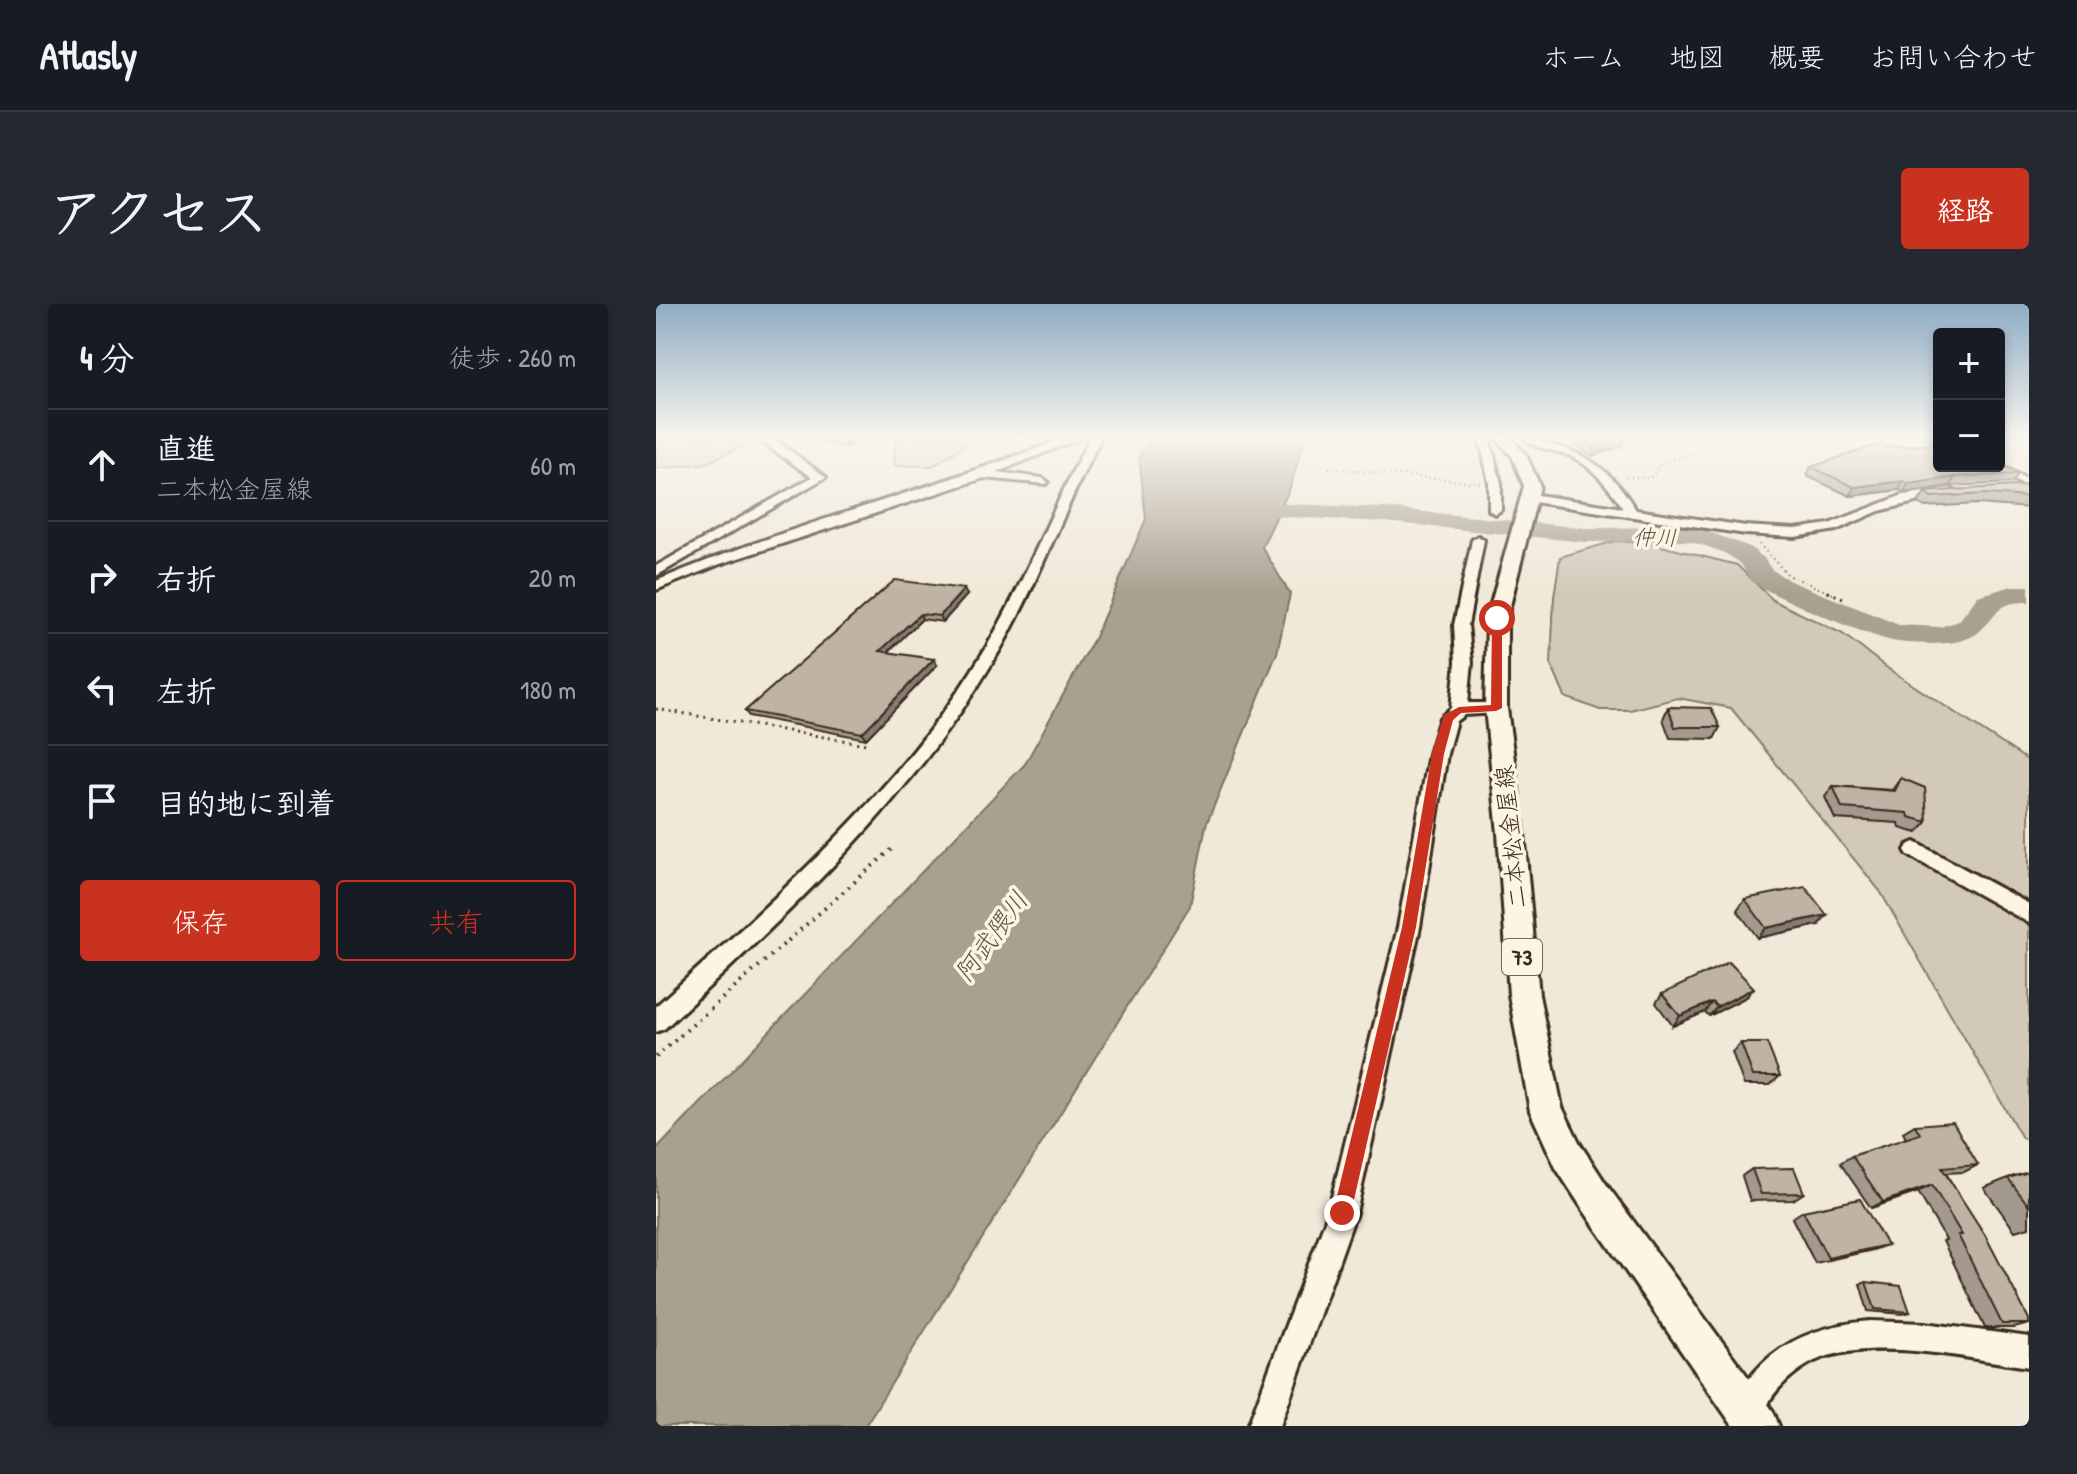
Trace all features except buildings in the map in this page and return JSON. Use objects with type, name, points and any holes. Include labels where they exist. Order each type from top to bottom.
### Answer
[{"type":"main road","name":"二本松金屋線","points":[[1530,488],[1531,498],[1497,618],[1496,708],[1511,833],[1524,995],[1546,1111],[1568,1156],[1594,1196],[1752,1419]]},
{"type":"street","points":[[656,572],[800,488]]},
{"type":"street","points":[[656,586],[715,561],[939,488]]},
{"type":"street","points":[[656,1021],[770,916],[867,814],[938,729],[1002,631],[1067,488]]},
{"type":"street","points":[[1495,488],[1495,510]]},
{"type":"street","points":[[1611,488],[1630,510]]},
{"type":"street","points":[[2009,489],[2013,488]]},
{"type":"street","points":[[1531,498],[1630,510],[1746,530],[1810,532],[1832,527],[1907,498],[1967,491]]},
{"type":"street","points":[[1459,710],[1464,662],[1461,625],[1478,540]]},
{"type":"street","points":[[1264,1426],[1342,1213],[1409,927],[1438,754],[1448,718],[1459,710],[1496,708]]},
{"type":"street","points":[[1915,850],[2029,914]]},
{"type":"street","points":[[1752,1419],[1766,1380],[1796,1356],[1822,1343],[1856,1338],[1911,1338],[2029,1352]]},
{"type":"path","points":[[1746,530],[1788,575],[1843,598]]},
{"type":"path","points":[[656,709],[866,744]]},
{"type":"path","points":[[656,1057],[892,849]]},
{"type":"shaded area","points":[[1615,541],[1649,543],[1737,565],[1774,601],[1843,634],[1890,670],[2029,761],[2029,1141],[2022,1138],[1880,891],[1731,708],[1678,698],[1630,710],[1600,710],[1565,697],[1551,664],[1554,597],[1560,557]]},
{"type":"water","name":"阿武隈川","points":[[1143,488],[1290,488],[1262,547],[1290,594],[1277,653],[1206,825],[1190,906],[865,1426],[656,1426],[656,1150],[1025,764],[1095,637],[1146,519]]},
{"type":"waterway","name":"仲川","points":[[1241,509],[1385,515],[1586,535],[1685,534],[1707,538],[1741,552],[1755,563],[1760,574],[1781,587],[1894,633],[1942,636],[1969,627],[1988,602],[2012,594],[2029,594]]},
{"type":"route","points":[[1342,1213],[1409,927],[1438,754],[1448,718],[1459,710],[1496,708],[1497,618]]}]
